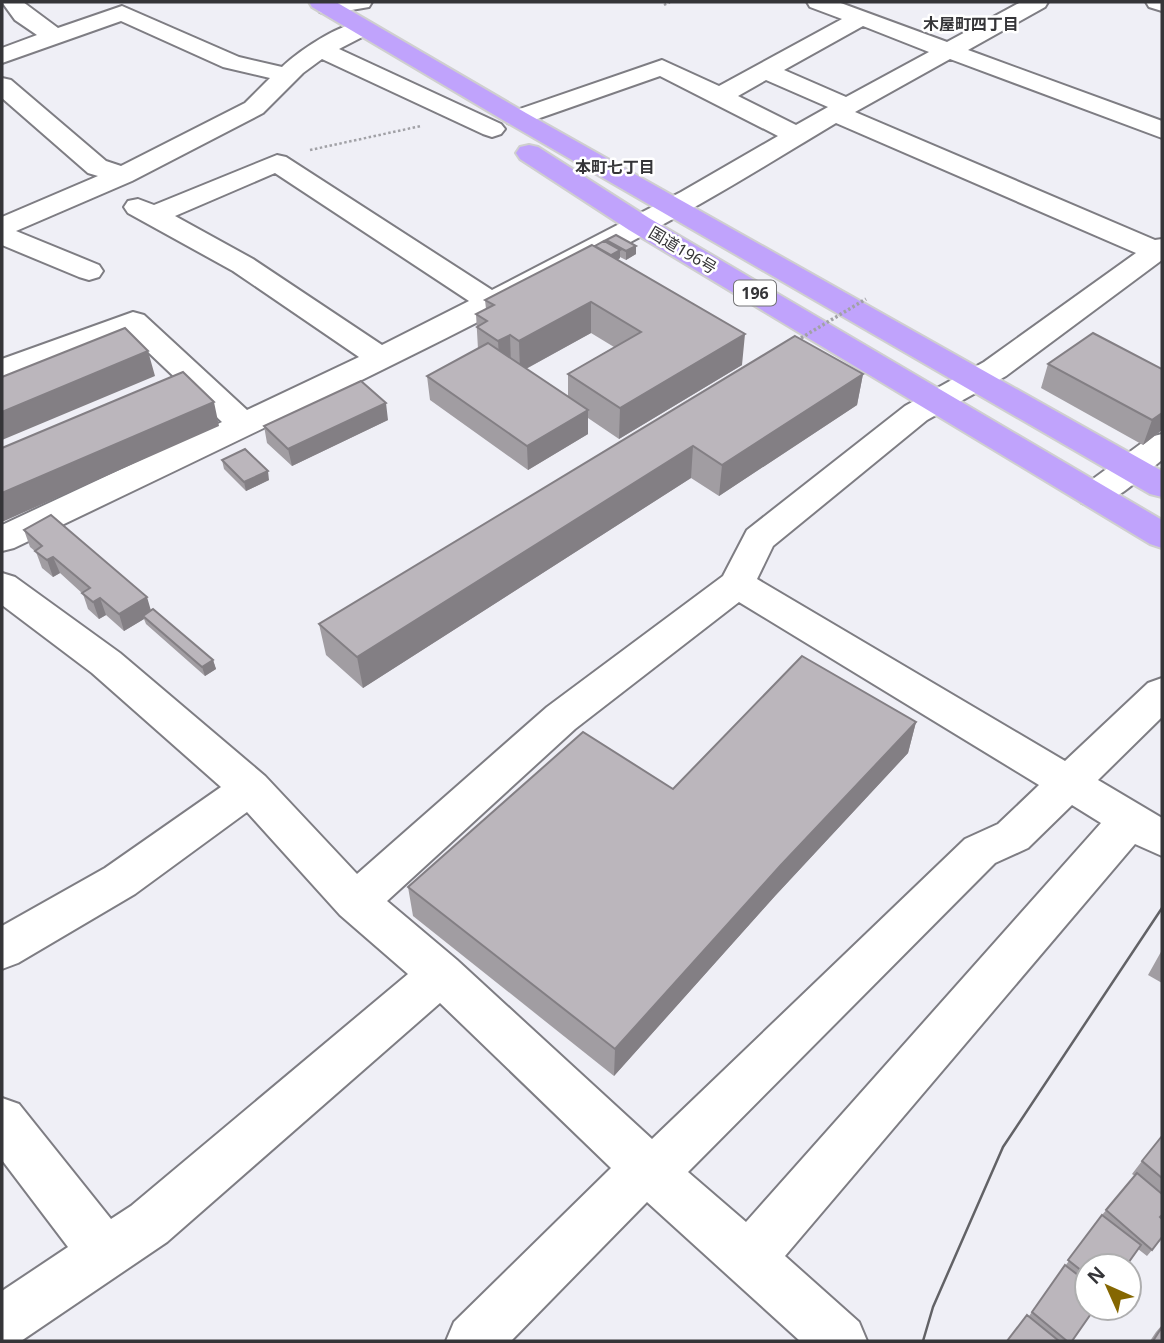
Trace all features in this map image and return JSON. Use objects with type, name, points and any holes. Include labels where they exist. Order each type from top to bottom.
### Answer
[{"type":"highway","name":"国道196号","points":[[328,4],[362,15],[639,224],[1162,536]]},
{"type":"highway","name":"国道196号","points":[[505,123],[673,207],[1162,486]]},
{"type":"street","points":[[11,2],[23,15],[55,37]]},
{"type":"street","points":[[2,539],[244,425],[490,302],[673,207],[841,109],[1037,2]]},
{"type":"street","points":[[1157,2],[1162,4]]},
{"type":"street","points":[[826,3],[1162,130]]},
{"type":"street","points":[[2,56],[122,13],[231,62],[286,75]]},
{"type":"street","points":[[2,227],[111,180],[254,108],[268,97],[286,75],[362,15]]},
{"type":"street","points":[[719,96],[861,18]]},
{"type":"street","points":[[320,49],[505,123],[662,67],[796,135]]},
{"type":"street","points":[[765,71],[841,109],[1159,249]]},
{"type":"street","points":[[2,85],[153,215],[243,265],[380,357]]},
{"type":"street","points":[[153,215],[277,163],[490,302]]},
{"type":"street","points":[[2,235],[89,271]]},
{"type":"street","points":[[356,902],[561,718],[737,584],[759,540],[916,413],[995,369],[1159,249]]},
{"type":"street","points":[[2,370],[133,321],[176,378],[244,425]]},
{"type":"street","points":[[1045,331],[1080,349]]},
{"type":"street","points":[[1094,495],[1162,443]]},
{"type":"street","points":[[737,584],[1146,830],[748,1259]]},
{"type":"street","points":[[2,586],[106,663],[250,788],[356,902],[441,974],[649,1170],[840,1341]]},
{"type":"street","points":[[473,1341],[980,851],[1013,836],[1162,693]]},
{"type":"street","points":[[6,939],[120,881],[250,788]]},
{"type":"street","points":[[2,1322],[149,1224],[441,974]]},
{"type":"street","points":[[2,1121],[106,1254]]},
{"type":"path","points":[[664,5],[670,2]]},
{"type":"path","points":[[277,163],[311,149],[429,124]]},
{"type":"path","points":[[801,338],[866,299]]},
{"type":"building","points":[[616,235],[636,246],[626,251],[606,240]]},
{"type":"building","points":[[604,241],[620,250],[611,255],[595,246]]},
{"type":"building","points":[[592,245],[745,334],[620,408],[568,374],[641,332],[591,302],[519,341],[510,335],[498,341],[477,327],[487,321],[476,314],[494,305],[485,300]]},
{"type":"building","points":[[125,328],[148,351],[2,412],[2,377]]},
{"type":"building","points":[[1093,333],[1162,369],[1162,413],[1152,420],[1048,364]]},
{"type":"building","points":[[795,336],[863,374],[722,465],[693,446],[357,657],[319,624]]},
{"type":"building","points":[[488,343],[588,410],[527,446],[427,376]]},
{"type":"building","points":[[183,372],[214,402],[2,493],[2,448]]},
{"type":"building","points":[[361,381],[386,403],[288,449],[264,426]]},
{"type":"building","points":[[245,449],[268,471],[244,482],[222,460]]},
{"type":"building","points":[[51,515],[147,597],[119,614],[100,598],[93,602],[82,593],[90,588],[53,557],[47,560],[35,551],[42,546],[24,530]]},
{"type":"building","points":[[153,609],[213,660],[202,667],[143,616]]},
{"type":"building","points":[[802,656],[916,722],[780,866],[615,1049],[408,887],[583,732],[673,789]]},
{"type":"building","points":[[1162,1136],[1162,1178],[1142,1161]]},
{"type":"building","points":[[1137,1173],[1162,1194],[1162,1237],[1152,1250],[1106,1210]]},
{"type":"building","points":[[1102,1215],[1141,1245],[1136,1252],[1074,1252]]},
{"type":"building","points":[[1065,1265],[1073,1271],[1073,1322],[1085,1322],[1072,1341],[1067,1341],[1032,1312]]},
{"type":"building","points":[[1027,1315],[1059,1341],[1007,1341]]},
{"type":"building","points":[[1162,1327],[1162,1341],[1153,1341]]},
{"type":"tram line","points":[[923,1341],[933,1307],[1003,1147],[1162,908]]},
{"type":"district","name":"木屋町四丁目","points":[[971,24]]},
{"type":"district","name":"本町七丁目","points":[[615,167]]}]
